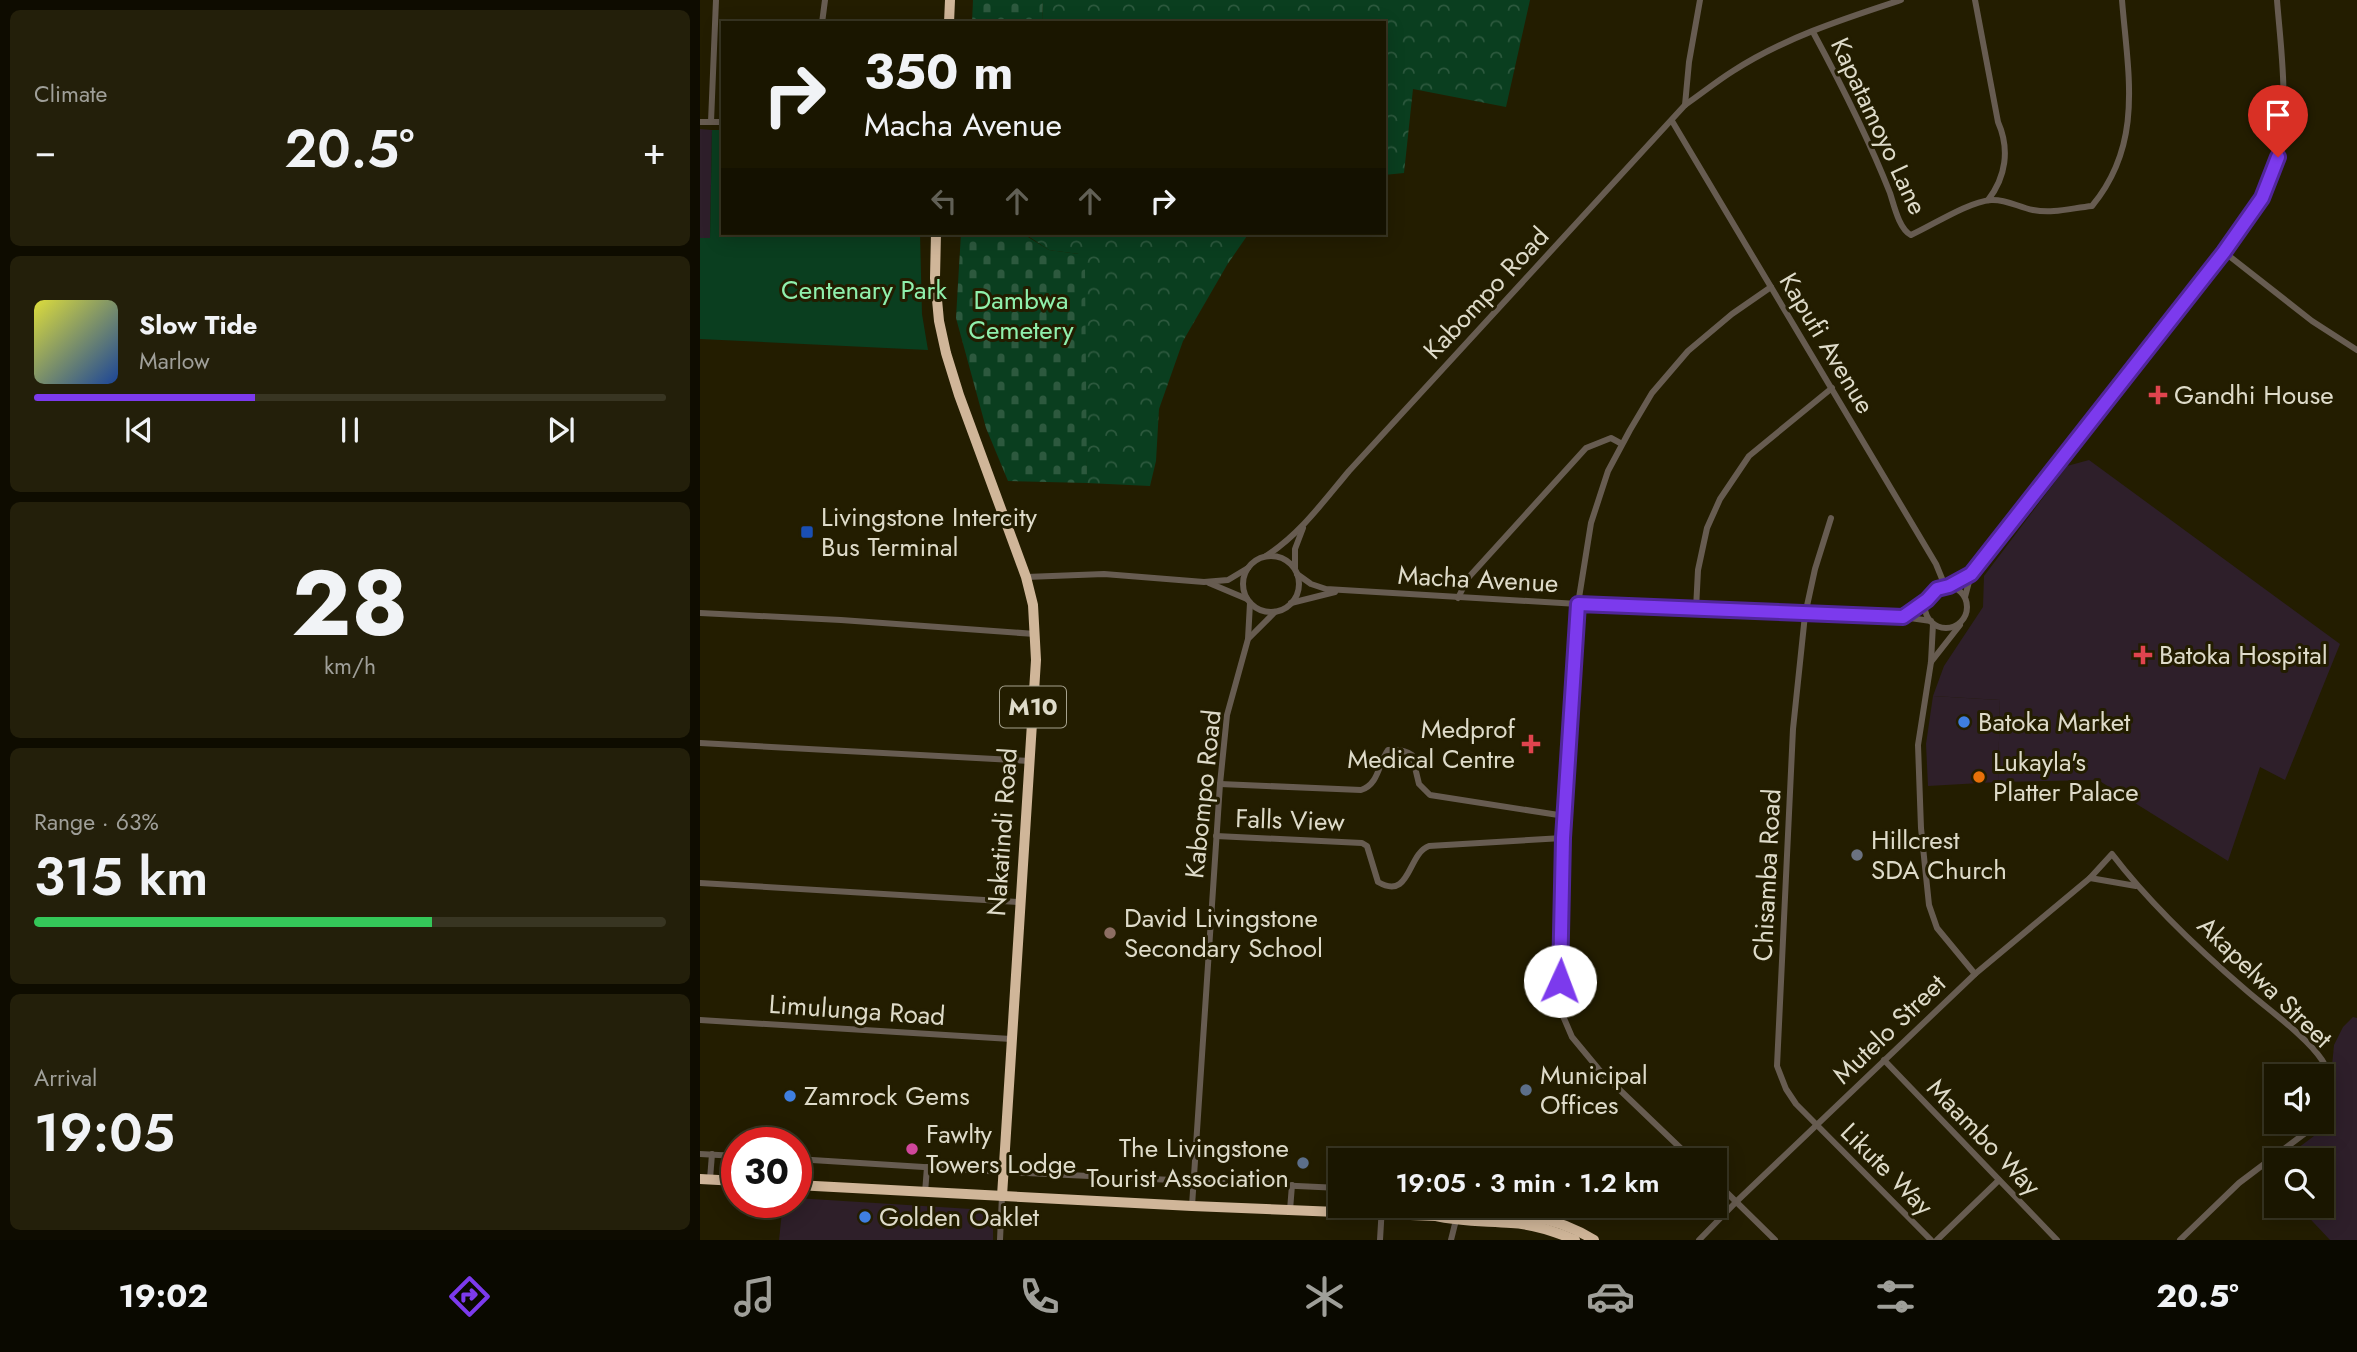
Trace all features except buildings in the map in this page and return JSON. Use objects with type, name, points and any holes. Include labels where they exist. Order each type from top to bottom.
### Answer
[{"type":"highway","points":[[949,21],[950,0]]},
{"type":"highway","name":"Nakatindi Road","points":[[936,235],[935,278],[939,321],[946,353],[1026,577],[1033,605],[1035,634],[1036,660],[1002,1196]]},
{"type":"highway","points":[[812,1186],[1192,1206],[1328,1210]]},
{"type":"highway","points":[[1452,1220],[1539,1216],[1568,1226],[1594,1240]]},
{"type":"highway","points":[[1444,1218],[1530,1225],[1555,1231],[1575,1240]]},
{"type":"street","points":[[711,122],[716,0]]},
{"type":"street","points":[[822,21],[825,0]]},
{"type":"street","points":[[1685,106],[1689,62],[1700,0]]},
{"type":"street","name":"Kabompo Road","points":[[1266,556],[1304,526],[1349,471],[1685,106],[1733,70],[1787,42],[1837,21],[1901,0]]},
{"type":"street","points":[[1975,0],[1998,122],[2004,139],[2003,176],[1988,200],[2006,201],[2034,210],[2061,211],[2092,206],[2106,189],[2124,145],[2131,109],[2122,0]]},
{"type":"street","points":[[1931,662],[1962,621],[1967,610],[1965,597],[1971,574],[2224,252],[2262,198],[2278,157],[2284,99],[2277,0]]},
{"type":"street","name":"Kapatamoyo Lane","points":[[1813,32],[1876,159],[1907,233],[1911,235],[1988,200]]},
{"type":"street","name":"Kapufi Avenue","points":[[1672,121],[1947,586]]},
{"type":"street","points":[[700,122],[721,122]]},
{"type":"street","points":[[2224,252],[2312,321],[2357,350]]},
{"type":"street","points":[[1680,1148],[1601,1072],[1572,1037],[1563,1016],[1560,981],[1563,838],[1578,604],[1591,523],[1608,471],[1652,393],[1688,351],[1732,314],[1771,287]]},
{"type":"street","points":[[1696,609],[1698,570],[1707,528],[1720,499],[1749,456],[1832,388]]},
{"type":"street","points":[[1458,598],[1468,578],[1586,448],[1611,438],[1622,444]]},
{"type":"street","name":"Chisamba Road","points":[[1816,1125],[1786,1089],[1777,1066],[1793,729],[1805,615],[1815,569],[1831,518]]},
{"type":"street","name":"Kabompo Road","points":[[1296,571],[1295,549],[1304,526]]},
{"type":"street","points":[[1026,577],[1104,574],[1204,582],[1228,580],[1248,568],[1254,561],[1266,556],[1281,557],[1296,571],[1299,587],[1291,603],[1275,612],[1257,608],[1234,592],[1204,582]]},
{"type":"street","points":[[1248,568],[1243,586],[1249,601]]},
{"type":"street","name":"Macha Avenue","points":[[1296,571],[1311,584],[1326,589],[1578,604],[1903,617],[1932,622]]},
{"type":"street","points":[[1971,574],[1931,593],[1927,600],[1925,607],[1932,622],[1931,662],[1918,745],[1921,828],[1929,905],[1937,928],[1975,974]]},
{"type":"street","points":[[1947,586],[1955,588],[1965,597]]},
{"type":"street","name":"Macha Avenue","points":[[1291,603],[1343,590]]},
{"type":"street","points":[[1903,617],[1927,600]]},
{"type":"street","name":"Kabompo Road","points":[[1192,1206],[1220,784],[1227,715],[1248,639],[1249,601]]},
{"type":"street","name":"Kabompo Road","points":[[1248,639],[1275,612]]},
{"type":"street","points":[[700,613],[1035,634]]},
{"type":"street","points":[[1932,622],[1945,629],[1957,626],[1962,621]]},
{"type":"street","points":[[700,743],[1030,761]]},
{"type":"street","name":"Falls View","points":[[1220,784],[1361,790],[1369,787],[1384,755],[1388,750],[1394,749],[1407,751],[1412,755],[1419,784],[1430,795],[1565,816]]},
{"type":"street","name":"Falls View","points":[[1216,836],[1362,843],[1367,846],[1378,882],[1386,886],[1403,882],[1416,855],[1429,846],[1563,838]]},
{"type":"street","name":"Mutelo Street","points":[[1699,1240],[1975,974],[2090,878],[2112,854]]},
{"type":"street","name":"Akapelwa Street","points":[[2112,854],[2136,886],[2311,1048],[2324,1064]]},
{"type":"street","points":[[2090,878],[2136,886]]},
{"type":"street","points":[[700,883],[1020,902]]},
{"type":"street","name":"Limulunga Road","points":[[700,1020],[1011,1039]]},
{"type":"street","name":"Maambo Way","points":[[1884,1060],[2057,1240]]},
{"type":"street","name":"Likute Way","points":[[1816,1125],[1931,1240]]},
{"type":"street","name":"Akapelwa Street","points":[[2186,1238],[2239,1184],[2303,1134]]},
{"type":"street","points":[[700,1154],[721,1155]]},
{"type":"street","points":[[705,1179],[712,1154]]},
{"type":"street","points":[[812,1159],[1003,1172],[1328,1187]]},
{"type":"street","points":[[925,1193],[927,1167]]},
{"type":"street","points":[[1937,1240],[1999,1180]]},
{"type":"street","points":[[1290,1210],[1292,1185]]},
{"type":"street","points":[[1727,1192],[1775,1240]]},
{"type":"street","name":"Nakatindi Road","points":[[1000,1240],[1002,1196]]},
{"type":"street","points":[[1380,1240],[1381,1218]]},
{"type":"street","points":[[1451,1240],[1452,1220]]},
{"type":"shaded area","points":[[700,129],[712,130],[710,238],[700,238]]},
{"type":"shaded area","name":"Batoka Hospital","points":[[2089,460],[2340,644],[2285,780],[2260,767],[2228,861],[2098,780],[1998,782],[2000,700],[1933,696],[1944,666],[1983,607],[1984,576],[2067,466]]},
{"type":"shaded area","name":"Batoka Market","points":[[1933,696],[2000,700],[1998,782],[1928,786],[1926,744]]},
{"type":"shaded area","points":[[2353,1017],[2357,1018],[2357,1240],[2330,1240],[2309,1218],[2334,1218],[2334,1148],[2298,1148],[2317,1134],[2334,1134],[2332,1064],[2334,1045],[2343,1027]]},
{"type":"shaded area","points":[[812,1199],[987,1210],[993,1220],[993,1240],[779,1240],[781,1218],[812,1218]]},
{"type":"green space","points":[[973,0],[1043,0],[1042,21],[972,21]]},
{"type":"green space","points":[[1043,0],[1530,0],[1506,107],[1413,89],[1404,173],[1386,175],[1386,21],[1042,21]]},
{"type":"green space","name":"Centenary Park","points":[[712,130],[721,130],[721,235],[920,235],[922,314],[928,350],[700,339],[700,238],[710,238]]},
{"type":"green space","name":"Dambwa Cemetery","points":[[961,235],[1028,235],[1049,250],[1079,254],[1085,270],[1087,483],[1008,481],[986,428],[956,318]]},
{"type":"green space","points":[[1248,235],[1183,341],[1159,409],[1156,461],[1150,486],[1087,483],[1079,254],[1049,250],[1028,236]]},
{"type":"place","name":"Gandhi House","points":[[2158,395]]},
{"type":"place","name":"Livingstone Intercity Bus Terminal","points":[[807,532]]},
{"type":"place","name":"Batoka Hospital","points":[[2143,655]]},
{"type":"place","name":"Batoka Market","points":[[1964,722]]},
{"type":"place","name":"Medprof Medical Centre","points":[[1531,744]]},
{"type":"place","name":"Lukayla's Platter Palace","points":[[1979,777]]},
{"type":"place","name":"Hillcrest SDA Church","points":[[1857,855]]},
{"type":"place","name":"David Livingstone Secondary School","points":[[1110,933]]},
{"type":"place","name":"Municipal Offices","points":[[1526,1090]]},
{"type":"place","name":"Zamrock Gems","points":[[790,1096]]},
{"type":"place","name":"Fawlty Towers Lodge","points":[[912,1149]]},
{"type":"place","name":"The Livingstone Tourist Association","points":[[1303,1163]]},
{"type":"place","name":"Golden Oaklet","points":[[865,1217]]},
{"type":"route","points":[[1560,981],[1563,838],[1578,604],[1903,617],[1927,600],[1937,589],[1963,580],[1971,574],[2224,252],[2262,198],[2278,157]]}]
